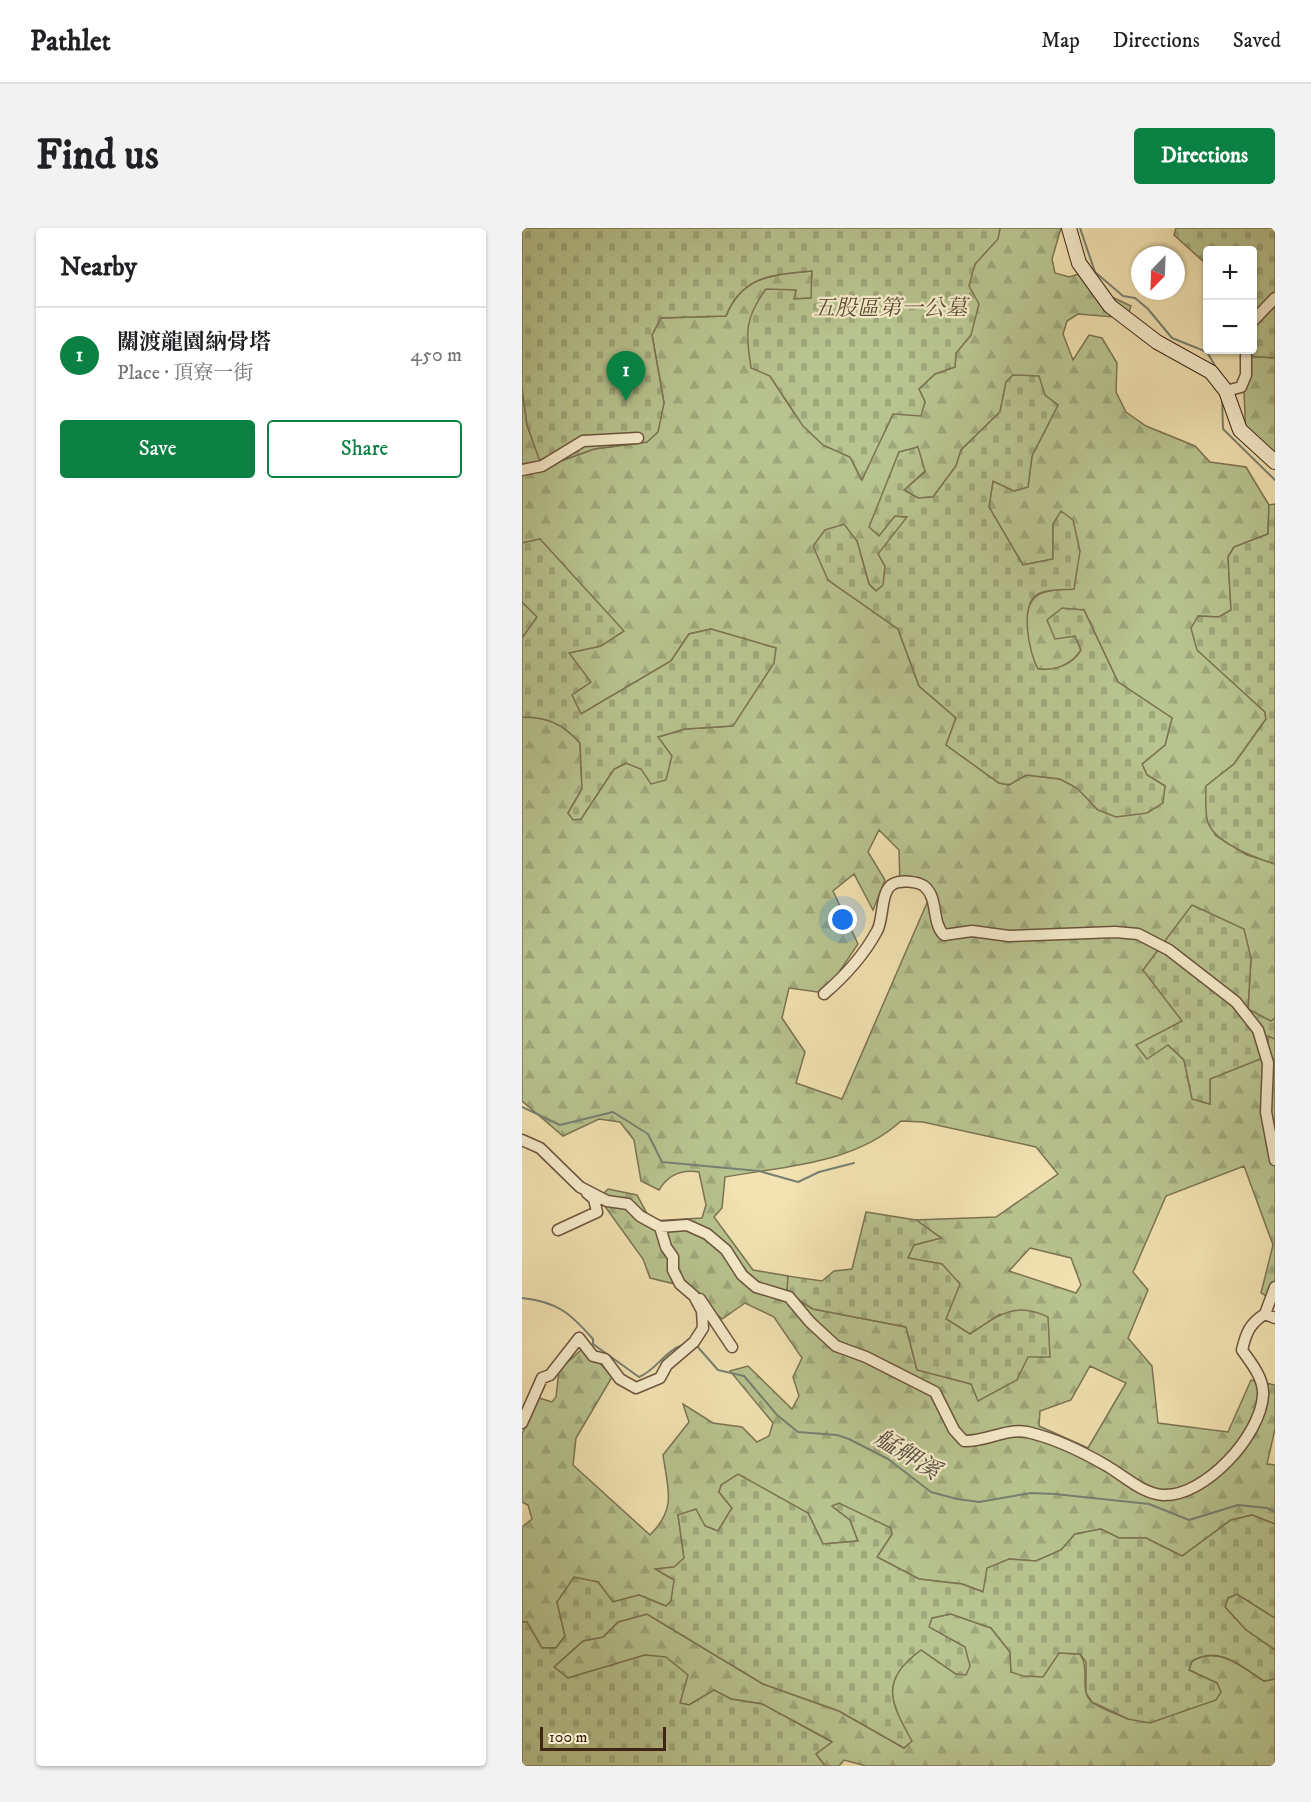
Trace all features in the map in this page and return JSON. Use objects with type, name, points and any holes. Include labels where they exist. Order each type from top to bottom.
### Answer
[{"type":"street","points":[[1069,228],[1079,263],[1110,306],[1157,342],[1211,372],[1226,391],[1240,430],[1275,462]]},
{"type":"street","points":[[1257,317],[1275,298]]},
{"type":"street","points":[[1226,391],[1241,387],[1246,375],[1246,354]]},
{"type":"street","points":[[522,470],[542,466],[583,441],[638,438]]},
{"type":"street","points":[[824,994],[847,974],[878,929],[887,890],[891,884],[898,882],[916,882],[925,887],[933,901],[937,929],[944,935],[972,931],[1009,936],[1115,932],[1138,934],[1170,950],[1236,1002],[1258,1030],[1268,1063],[1266,1112],[1275,1160]]},
{"type":"street","points":[[522,1140],[540,1148],[594,1199],[597,1212],[558,1230]]},
{"type":"street","points":[[580,1187],[607,1201],[628,1204],[640,1216],[660,1227],[687,1225],[707,1234],[726,1250],[742,1275],[756,1287],[789,1297],[810,1322],[836,1346],[866,1357],[935,1392],[954,1430],[964,1441],[977,1442],[1005,1432],[1026,1432],[1078,1451],[1134,1484],[1161,1495],[1178,1494],[1208,1478],[1232,1458],[1248,1436],[1260,1412],[1264,1394],[1263,1384],[1242,1350],[1245,1335],[1253,1321],[1270,1316],[1275,1287]]},
{"type":"street","points":[[660,1227],[666,1247],[673,1257],[673,1270],[680,1284],[701,1299],[732,1347]]},
{"type":"street","points":[[522,1424],[542,1377],[550,1375],[579,1338],[593,1356],[605,1359],[620,1379],[636,1388],[660,1378],[667,1365],[694,1341],[703,1328],[702,1311],[694,1296]]},
{"type":"green space","name":"五股區第一公墓","points":[[522,228],[1000,228],[998,239],[975,264],[969,286],[979,304],[971,335],[956,353],[955,367],[935,374],[919,389],[925,402],[921,416],[893,414],[862,480],[850,457],[823,445],[803,426],[770,376],[751,368],[748,326],[759,300],[766,289],[796,290],[794,299],[811,298],[812,271],[772,276],[750,285],[733,302],[726,316],[661,318],[652,335],[664,403],[658,432],[647,442],[594,449],[553,464],[539,459],[527,425],[522,388]]},
{"type":"green space","points":[[1000,228],[1061,228],[1052,259],[1055,273],[1069,277],[1082,273],[1097,290],[1131,306],[1127,318],[1078,314],[1067,321],[1063,334],[1073,360],[1089,335],[1102,338],[1117,363],[1116,392],[1126,412],[1146,426],[1195,446],[1210,462],[1246,467],[1269,505],[1268,534],[1234,547],[1228,557],[1231,610],[1219,617],[1198,616],[1198,650],[1265,712],[1266,719],[1234,764],[1206,786],[1215,835],[1247,855],[1275,864],[1275,1018],[1271,1022],[1248,1009],[1251,958],[1183,1021],[1168,1045],[1184,1060],[1192,1099],[1210,1104],[1210,1079],[1267,1056],[1268,1036],[1275,1039],[1275,1301],[1261,1293],[1273,1245],[1244,1166],[1166,1196],[1133,1272],[1148,1290],[1128,1338],[1152,1366],[1158,1423],[1228,1432],[1251,1380],[1275,1385],[1275,1429],[1267,1464],[1275,1465],[1275,1524],[1252,1515],[1231,1520],[1182,1556],[1146,1538],[1119,1538],[1101,1529],[1075,1534],[1061,1550],[1036,1561],[1009,1559],[984,1592],[962,1584],[919,1579],[877,1557],[892,1534],[833,1507],[850,1520],[858,1541],[823,1544],[808,1513],[719,1492],[732,1508],[718,1531],[678,1515],[684,1558],[675,1567],[656,1569],[675,1580],[671,1601],[666,1606],[639,1595],[613,1602],[598,1582],[557,1602],[565,1636],[556,1648],[542,1648],[527,1622],[522,1622],[522,1527],[532,1519],[528,1505],[522,1502],[522,1434],[539,1398],[552,1402],[556,1397],[559,1370],[581,1350],[588,1349],[612,1377],[576,1438],[573,1465],[650,1535],[659,1525],[667,1507],[668,1489],[663,1455],[689,1422],[683,1404],[713,1423],[742,1427],[757,1442],[769,1436],[773,1423],[730,1371],[748,1366],[792,1409],[799,1396],[793,1377],[802,1358],[774,1317],[745,1303],[722,1319],[687,1287],[650,1278],[643,1259],[599,1198],[608,1189],[637,1195],[651,1221],[702,1218],[706,1205],[699,1172],[686,1171],[676,1174],[659,1190],[641,1181],[634,1140],[620,1122],[599,1119],[563,1136],[522,1101],[522,717],[540,718],[561,726],[580,743],[582,789],[568,813],[581,819],[614,769],[627,763],[641,769],[658,737],[685,729],[733,726],[776,648],[711,629],[689,634],[671,661],[581,714],[571,695],[568,653],[601,646],[540,539],[522,543],[522,388],[527,425],[540,459],[553,464],[594,449],[647,442],[664,403],[652,335],[661,318],[726,316],[733,302],[750,285],[784,274],[812,271],[812,298],[793,299],[770,376],[803,424],[822,442],[850,457],[861,479],[893,414],[925,402],[919,389],[935,374],[955,367],[956,353],[971,335],[969,288],[972,271],[997,239]],"holes":[[[1013,375],[1058,405],[1032,456],[1028,487],[1014,491],[993,481],[989,507],[1023,565],[1053,559],[1053,524],[1074,588],[1046,592],[1038,595],[1032,601],[1028,610],[1027,630],[1034,661],[1038,669],[1051,669],[1073,660],[1081,650],[1075,636],[1084,610],[1118,682],[1172,718],[1165,745],[1142,764],[1147,775],[1165,786],[1098,810],[1077,788],[1060,779],[1026,775],[1009,785],[999,783],[946,745],[956,718],[919,686],[898,629],[828,580],[857,541],[869,584],[876,591],[884,585],[885,566],[907,517],[895,516],[917,447],[925,472],[904,490],[918,498],[933,497],[956,466],[961,450],[1000,412],[1006,382]],[[879,830],[899,850],[900,886],[933,889],[842,1099],[796,1083],[805,1052],[782,1018],[789,988],[825,993],[858,944],[833,891],[854,874],[873,910],[885,880],[868,852]],[[901,1121],[923,1122],[1036,1147],[1058,1174],[996,1217],[916,1220],[941,1238],[914,1245],[907,1258],[942,1264],[946,1319],[970,1334],[1000,1314],[1027,1357],[1017,1380],[971,1384],[917,1370],[906,1327],[813,1309],[787,1293],[788,1276],[753,1270],[714,1217],[722,1208],[725,1177],[818,1161],[840,1155],[882,1135]],[[1030,1248],[1071,1258],[1081,1285],[1076,1293],[1009,1271]],[[1090,1366],[1126,1383],[1088,1448],[1039,1426],[1040,1411],[1071,1400]]]},
{"type":"green space","points":[[1176,228],[1275,228],[1275,358],[1249,356],[1248,354],[1257,354],[1257,246],[1203,246],[1203,261],[1174,235]]},
{"type":"green space","points":[[1249,356],[1275,358],[1275,458],[1246,439],[1243,368]]},
{"type":"green space","points":[[1013,375],[1039,376],[1045,395],[1058,405],[1032,456],[1028,487],[1014,491],[993,481],[989,507],[1023,565],[1053,559],[1053,524],[1061,511],[1073,520],[1080,551],[1074,589],[1040,593],[1033,598],[1029,606],[1027,628],[1031,652],[1038,669],[1057,668],[1073,660],[1081,650],[1075,636],[1055,639],[1047,620],[1062,608],[1084,610],[1118,682],[1172,718],[1165,745],[1142,764],[1147,775],[1165,786],[1163,803],[1147,813],[1116,817],[1098,810],[1077,788],[1060,779],[1026,775],[1009,785],[999,783],[946,745],[956,718],[919,686],[898,629],[828,580],[813,546],[825,530],[844,524],[857,541],[869,584],[876,591],[883,585],[885,566],[878,554],[907,517],[895,516],[879,536],[869,527],[899,452],[918,447],[925,471],[904,490],[918,498],[933,497],[956,466],[961,450],[1000,412],[1006,382]]},
{"type":"green space","points":[[1275,504],[1275,864],[1225,842],[1210,827],[1207,819],[1206,786],[1234,764],[1266,719],[1265,712],[1197,650],[1191,628],[1198,616],[1219,617],[1231,610],[1228,557],[1234,547],[1268,534],[1269,505]]},
{"type":"green space","points":[[540,539],[624,631],[601,646],[569,653],[591,682],[572,695],[581,714],[671,661],[689,634],[711,629],[776,648],[774,663],[733,726],[685,729],[658,737],[672,756],[666,780],[651,784],[641,769],[626,763],[614,769],[581,819],[573,820],[568,813],[582,789],[580,743],[561,726],[540,718],[522,717],[522,638],[537,617],[522,602],[522,543]]},
{"type":"green space","points":[[522,602],[538,617],[522,638]]},
{"type":"green space","points":[[1192,905],[1244,929],[1251,958],[1248,1009],[1271,1021],[1275,1018],[1275,1039],[1268,1036],[1268,1056],[1210,1079],[1210,1104],[1192,1099],[1184,1060],[1168,1045],[1147,1059],[1136,1045],[1182,1021],[1143,970]]},
{"type":"green space","points":[[866,1212],[916,1220],[941,1238],[914,1245],[908,1258],[942,1264],[960,1284],[946,1319],[970,1334],[1007,1312],[1026,1310],[1036,1312],[1048,1317],[1050,1357],[1028,1357],[1017,1380],[978,1401],[971,1384],[917,1370],[906,1327],[813,1309],[787,1293],[788,1276],[822,1281],[834,1271],[852,1269]]},
{"type":"green space","points":[[738,1474],[808,1513],[823,1544],[858,1541],[850,1520],[832,1506],[839,1503],[891,1528],[892,1534],[877,1557],[919,1579],[962,1584],[983,1592],[987,1568],[1009,1559],[1036,1561],[1061,1550],[1075,1534],[1101,1529],[1119,1538],[1146,1538],[1182,1556],[1231,1520],[1252,1515],[1275,1524],[1275,1618],[1237,1594],[1228,1598],[1225,1607],[1246,1630],[1275,1650],[1275,1679],[1264,1681],[1230,1659],[1221,1656],[1202,1657],[1192,1661],[1189,1670],[1217,1683],[1221,1692],[1216,1700],[1150,1723],[1128,1719],[1092,1702],[1086,1693],[1086,1662],[1080,1654],[1059,1653],[1043,1677],[1023,1676],[1011,1672],[1010,1652],[991,1628],[951,1614],[932,1618],[929,1627],[965,1647],[970,1666],[966,1675],[956,1674],[921,1650],[899,1671],[892,1692],[894,1703],[912,1741],[904,1748],[839,1711],[763,1684],[647,1614],[618,1622],[603,1637],[583,1641],[554,1667],[568,1678],[645,1655],[666,1657],[688,1675],[680,1703],[689,1705],[714,1690],[731,1699],[762,1704],[832,1742],[816,1754],[825,1766],[522,1766],[522,1622],[527,1622],[542,1648],[556,1648],[565,1636],[557,1602],[574,1577],[598,1582],[613,1602],[639,1595],[666,1606],[671,1601],[674,1580],[655,1569],[674,1567],[684,1558],[678,1515],[696,1509],[705,1526],[718,1531],[732,1508],[719,1492],[721,1485]]},
{"type":"green space","points":[[1237,1594],[1275,1618],[1275,1650],[1246,1630],[1225,1607],[1228,1598]]},
{"type":"green space","points":[[647,1614],[763,1684],[839,1711],[904,1748],[911,1741],[898,1715],[892,1692],[899,1672],[921,1650],[956,1674],[965,1647],[928,1627],[932,1618],[951,1614],[991,1628],[1010,1652],[1011,1672],[1059,1653],[1080,1654],[1085,1666],[1085,1687],[1089,1698],[1101,1708],[1128,1719],[1217,1683],[1189,1670],[1192,1661],[1202,1657],[1221,1657],[1238,1664],[1264,1681],[1275,1679],[1275,1766],[866,1766],[844,1760],[839,1766],[825,1766],[816,1754],[831,1741],[762,1704],[731,1699],[714,1690],[689,1705],[680,1703],[645,1655],[568,1678],[554,1667],[583,1641],[603,1637],[618,1622]]},
{"type":"waterway","points":[[1080,228],[1095,272],[1123,296],[1135,298],[1148,309],[1172,338],[1207,352],[1221,376]]},
{"type":"waterway","points":[[1222,397],[1223,429],[1275,480]]},
{"type":"waterway","points":[[522,1107],[560,1125],[613,1112],[648,1134],[662,1162],[759,1171],[798,1182],[819,1172],[854,1163]]},
{"type":"waterway","name":"艋舺溪","points":[[522,1298],[545,1302],[562,1310],[585,1330],[593,1339],[593,1344],[639,1377],[674,1349],[687,1344]]},
{"type":"waterway","name":"艋舺溪","points":[[696,1345],[718,1370],[744,1376],[777,1415],[798,1432],[837,1435],[849,1439],[888,1459],[931,1492],[979,1502],[1031,1493],[1149,1504],[1189,1520],[1238,1505],[1267,1508],[1275,1512]]},
{"type":"place","name":"關渡龍園納骨塔","points":[[626,401]]}]
